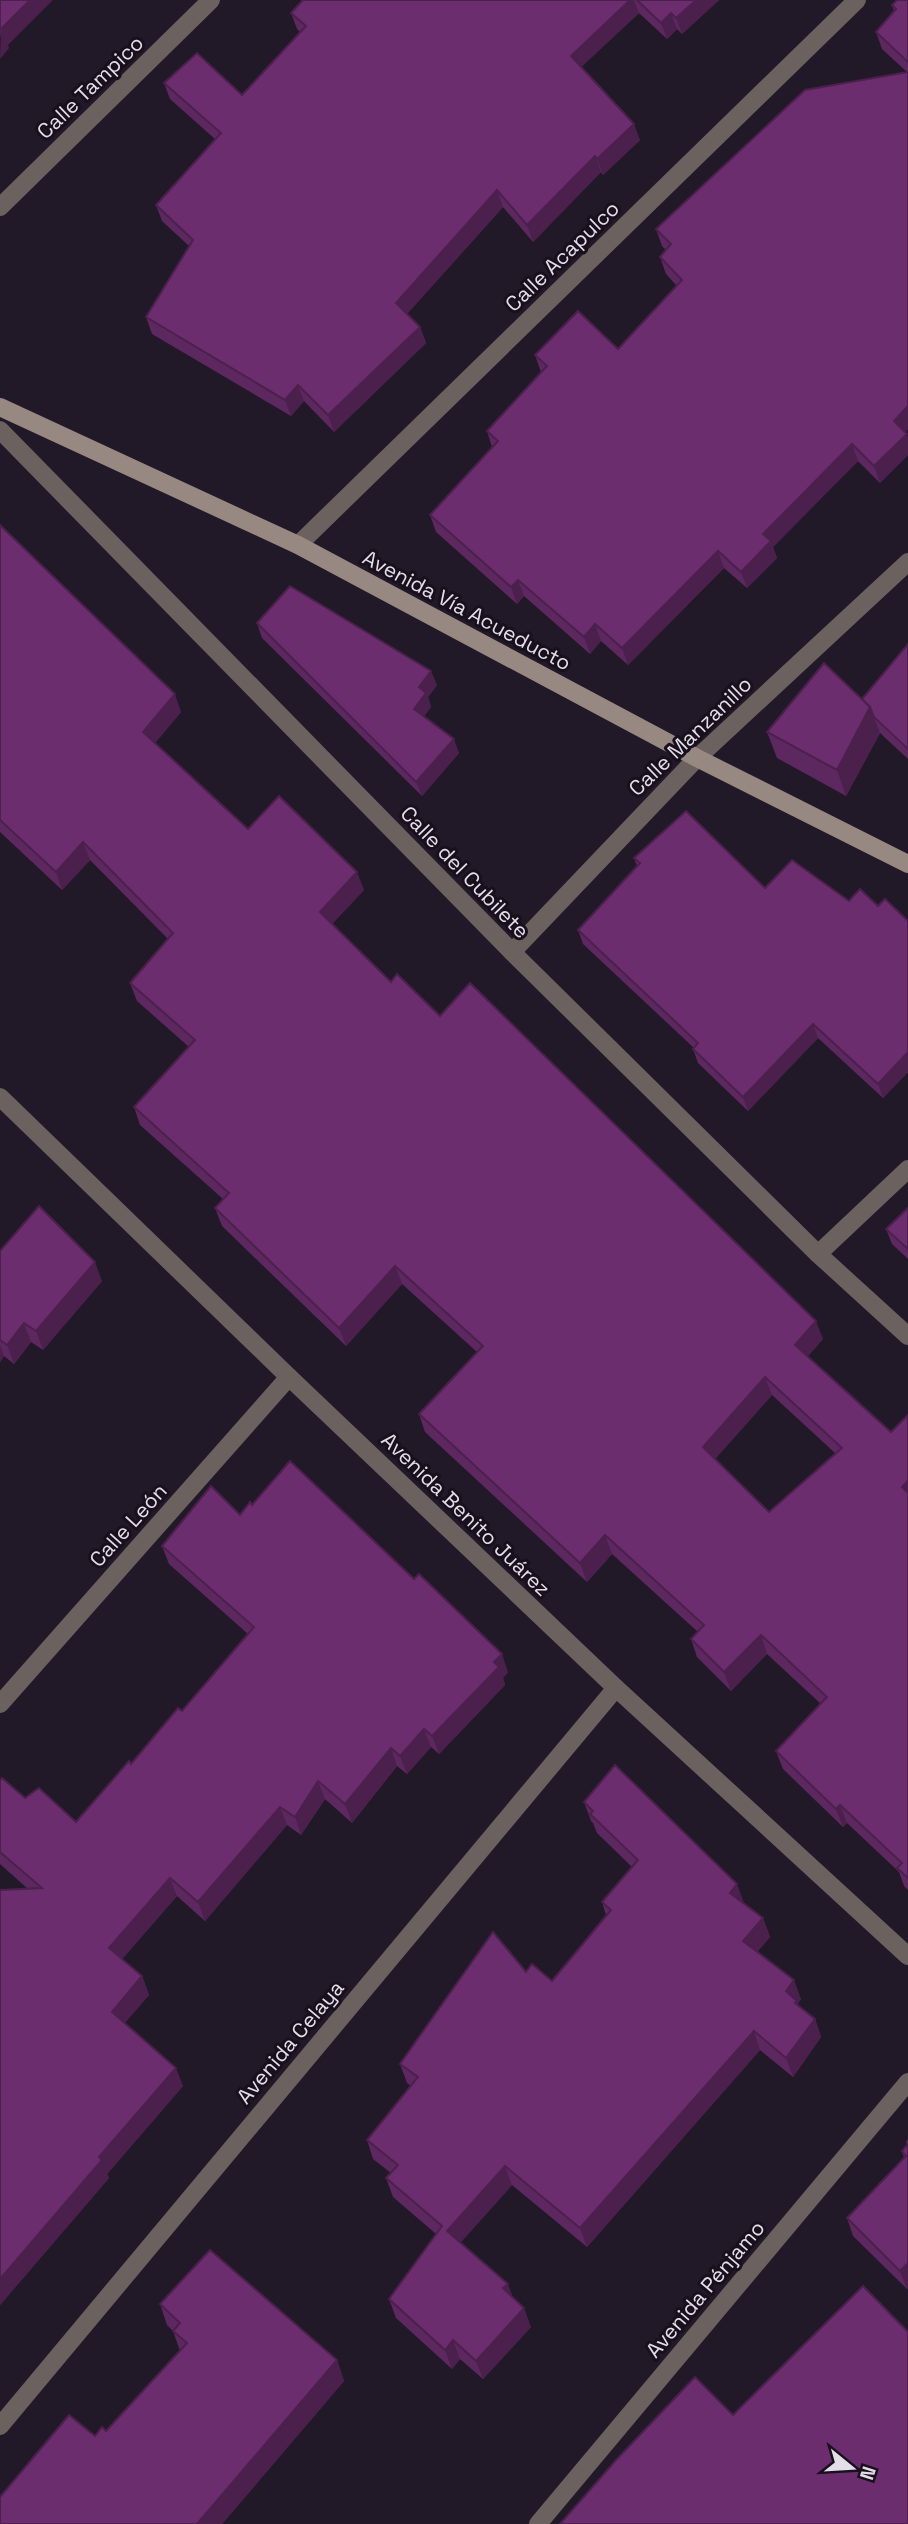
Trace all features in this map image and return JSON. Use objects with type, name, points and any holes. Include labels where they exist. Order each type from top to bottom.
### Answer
[{"type":"street","name":"Calle Tampico","points":[[0,208],[211,0]]},
{"type":"street","name":"Calle Acapulco","points":[[298,545],[858,0]]},
{"type":"street","name":"Avenida Vía Acueducto","points":[[0,407],[298,545],[697,758],[908,864]]},
{"type":"street","name":"Calle del Cubilete","points":[[0,430],[512,952],[818,1254],[908,1336]]},
{"type":"street","name":"Calle Manzanillo","points":[[512,952],[697,758],[908,562]]},
{"type":"street","name":"Avenida Benito Juárez","points":[[0,1097],[616,1688],[908,1956]]},
{"type":"street","points":[[818,1254],[908,1169]]},
{"type":"street","name":"Calle León","points":[[0,1704],[289,1377]]},
{"type":"street","name":"Avenida Celaya","points":[[0,2426],[616,1688]]},
{"type":"street","name":"Avenida Pénjamo","points":[[538,2524],[908,2082]]},
{"type":"building","points":[[0,0],[30,0],[1,29],[3,32],[0,35]]},
{"type":"building","points":[[303,0],[630,0],[571,56],[634,124],[597,159],[595,156],[527,225],[497,190],[396,303],[420,327],[328,415],[298,385],[285,400],[146,317],[193,240],[156,205],[221,133],[164,83],[197,53],[242,95],[306,26],[291,13]]},
{"type":"building","points":[[637,0],[696,0],[676,18],[671,13],[661,23]]},
{"type":"building","points":[[897,0],[908,0],[908,62],[876,32],[896,9],[892,5]]},
{"type":"building","points":[[908,72],[908,406],[894,421],[907,434],[874,466],[852,444],[763,534],[771,541],[741,572],[718,551],[622,648],[595,624],[584,637],[518,580],[511,587],[430,515],[498,441],[487,431],[547,366],[535,355],[578,311],[618,349],[682,280],[660,257],[671,244],[656,229],[805,90]]},
{"type":"building","points":[[0,525],[175,694],[143,732],[248,829],[279,796],[357,872],[320,912],[391,982],[397,974],[440,1016],[470,983],[816,1321],[795,1345],[891,1432],[908,1415],[908,1481],[902,1487],[908,1493],[908,1878],[897,1868],[902,1863],[840,1805],[836,1809],[776,1751],[827,1697],[761,1635],[724,1672],[691,1639],[704,1625],[605,1535],[580,1563],[419,1414],[483,1346],[395,1266],[339,1328],[215,1208],[229,1193],[134,1107],[195,1040],[130,983],[173,933],[83,842],[56,872],[0,820]],"holes":[[[765,1377],[842,1448],[769,1512],[703,1447]]]},
{"type":"building","points":[[290,586],[431,671],[419,687],[426,693],[414,709],[454,739],[416,782],[257,623]]},
{"type":"building","points":[[908,644],[908,749],[874,717],[870,707],[862,699]]},
{"type":"building","points":[[824,663],[870,707],[837,770],[767,732]]},
{"type":"building","points":[[686,811],[765,888],[792,860],[849,901],[860,889],[878,906],[885,899],[908,921],[908,1052],[878,1084],[813,1024],[743,1097],[693,1049],[698,1043],[578,930],[640,863],[634,858]]},
{"type":"building","points":[[39,1206],[95,1262],[36,1331],[24,1323],[7,1345],[0,1340],[0,1251]]},
{"type":"building","points":[[908,1208],[908,1249],[886,1229]]},
{"type":"building","points":[[290,1461],[414,1579],[419,1574],[502,1654],[494,1662],[499,1667],[432,1736],[424,1729],[400,1756],[391,1748],[345,1804],[318,1781],[295,1817],[280,1807],[198,1902],[170,1878],[109,1948],[142,1976],[112,2012],[176,2068],[99,2157],[102,2160],[0,2279],[0,1890],[42,1888],[0,1852],[0,1781],[2,1778],[25,1798],[39,1788],[76,1822],[129,1761],[131,1764],[178,1708],[182,1711],[254,1627],[162,1546],[211,1486],[240,1515]]},
{"type":"building","points":[[615,1765],[737,1884],[730,1893],[763,1918],[743,1941],[794,1980],[786,1991],[797,2001],[795,2003],[815,2019],[786,2058],[754,2031],[580,2228],[505,2166],[447,2231],[508,2284],[503,2288],[524,2308],[476,2361],[453,2340],[445,2350],[389,2299],[442,2226],[386,2178],[398,2165],[367,2140],[418,2077],[400,2064],[493,1932],[526,1972],[532,1964],[552,1981],[611,1910],[602,1902],[638,1860],[590,1814],[593,1811],[584,1802]]},
{"type":"building","points":[[908,2144],[908,2263],[900,2271],[847,2218],[906,2156],[902,2151]]},
{"type":"building","points":[[210,2250],[337,2360],[197,2524],[0,2524],[0,2497],[69,2415],[95,2436],[102,2427],[106,2431],[187,2343],[173,2331],[180,2323],[160,2304]]},
{"type":"building","points":[[863,2286],[908,2332],[908,2524],[560,2524],[695,2377],[733,2415]]}]
